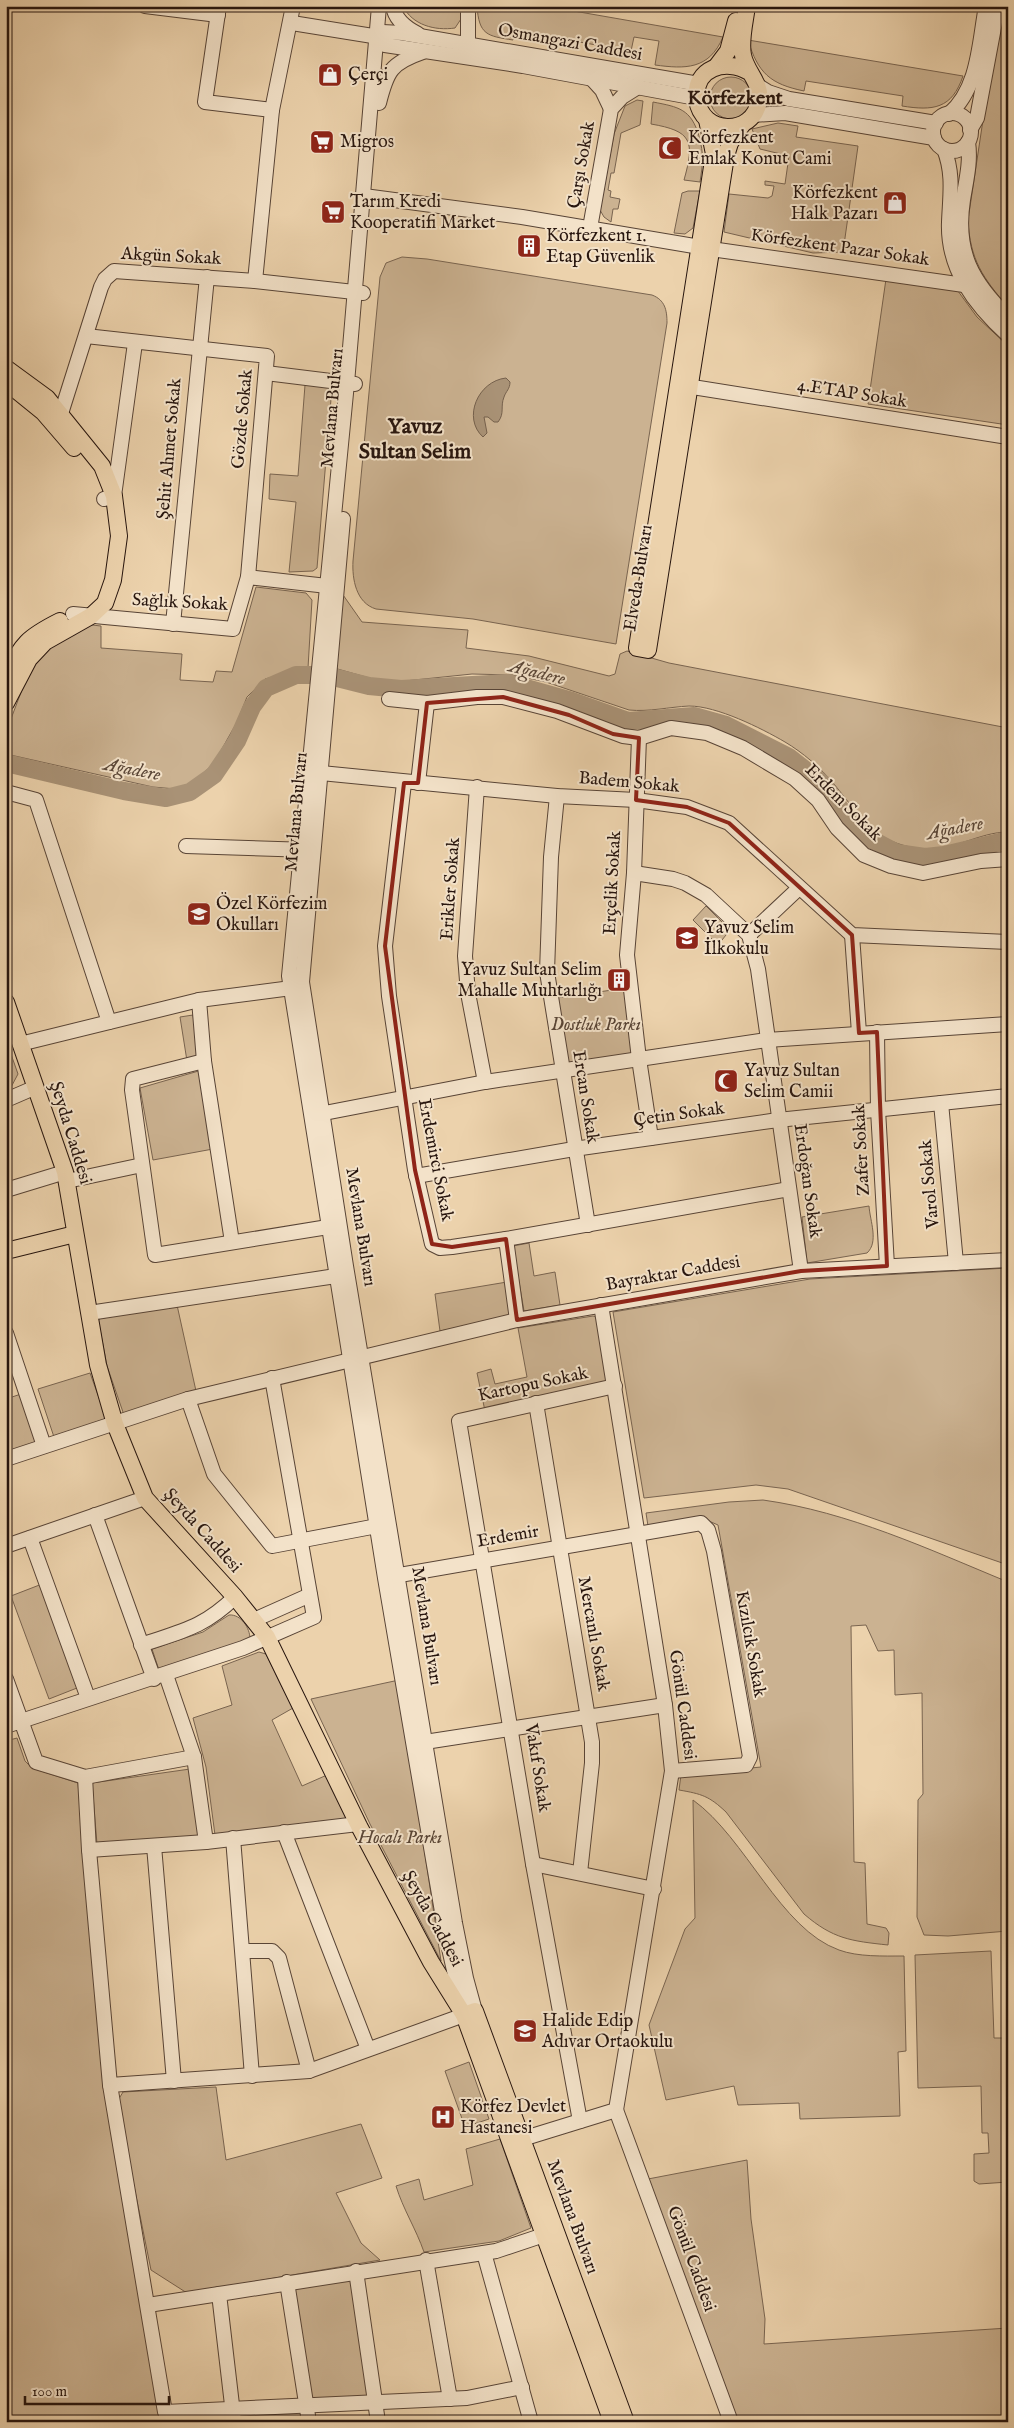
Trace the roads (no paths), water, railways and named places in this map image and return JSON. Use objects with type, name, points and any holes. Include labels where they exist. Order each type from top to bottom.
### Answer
[{"type":"main road","points":[[716,67],[728,51],[738,6]]},
{"type":"main road","points":[[747,6],[742,44],[743,56],[753,79],[759,99],[747,120],[732,128],[720,127],[707,120],[697,106],[697,91],[704,74],[716,67],[731,64],[753,79]]},
{"type":"main road","name":"Elveda Bulvarı","points":[[684,386],[637,648],[648,650],[705,248],[714,154],[707,120]]},
{"type":"main road","name":"Elveda Bulvarı","points":[[705,248],[730,143],[747,120]]},
{"type":"main road","points":[[6,368],[47,398],[59,421],[95,472],[109,498],[119,536],[113,580],[105,603],[91,616],[45,642],[28,659],[6,703]]},
{"type":"main road","points":[[6,382],[43,412],[59,421]]},
{"type":"main road","points":[[6,676],[19,649],[38,633],[85,608],[98,596],[106,576],[109,498]]},
{"type":"main road","name":"Şeyda Caddesi","points":[[6,1002],[66,1177],[98,1365],[115,1424],[145,1498],[235,1597],[267,1637],[358,1824],[431,1962],[470,2013]]},
{"type":"main road","points":[[6,1251],[75,1234]]},
{"type":"main road","name":"Mevlana Bulvarı","points":[[470,2013],[522,2140],[626,2422]]},
{"type":"main road","name":"Mevlana Bulvarı","points":[[470,2013],[544,2235],[612,2422]]},
{"type":"street","points":[[145,6],[219,10],[205,102],[272,110]]},
{"type":"street","points":[[255,281],[272,110],[292,23],[293,6]]},
{"type":"street","name":"Mevlana Bulvarı","points":[[388,6],[380,41],[368,196],[296,987],[391,1577],[446,1935],[470,2013]]},
{"type":"street","points":[[379,103],[384,81],[390,69],[427,44],[402,24],[394,12],[393,6]]},
{"type":"street","points":[[468,6],[468,44]]},
{"type":"street","points":[[949,114],[965,96],[973,79],[986,6]]},
{"type":"street","points":[[944,149],[958,150],[969,136],[977,118],[998,6]]},
{"type":"street","name":"Mevlana Bulvarı","points":[[368,196],[379,103],[380,41],[378,12]]},
{"type":"street","name":"Osmangazi Caddesi","points":[[292,23],[380,41],[468,44],[697,91]]},
{"type":"street","name":"Osmangazi Caddesi","points":[[427,44],[592,79],[638,87],[697,91]]},
{"type":"street","points":[[592,79],[602,90],[611,109],[622,97],[638,87]]},
{"type":"street","points":[[753,79],[768,92],[789,99],[936,123]]},
{"type":"street","name":"Çarşı Sokak","points":[[590,228],[611,109]]},
{"type":"street","points":[[747,120],[785,113],[934,138]]},
{"type":"street","points":[[1008,317],[983,292],[973,278],[963,246],[960,225],[970,155],[969,124],[961,116],[949,114],[943,116],[936,123],[933,130],[934,138],[944,149],[952,177],[949,226],[951,248],[964,285],[976,303],[1008,335]]},
{"type":"street","name":"Körfezkent Pazar Sokak","points":[[368,196],[590,228],[705,248],[964,285]]},
{"type":"street","name":"Akgün Sokak","points":[[59,421],[101,287],[105,279],[114,271],[255,281],[359,292]]},
{"type":"street","name":"Şehit Ahmet Sokak","points":[[172,624],[207,277]]},
{"type":"street","name":"Gözde Sokak","points":[[86,336],[267,356],[248,577]]},
{"type":"street","points":[[109,498],[135,342]]},
{"type":"street","points":[[266,373],[351,384]]},
{"type":"street","name":"4.ETAP Sokak","points":[[684,386],[1008,438]]},
{"type":"street","points":[[248,577],[332,586]]},
{"type":"street","name":"Sağlık Sokak","points":[[73,614],[233,629],[248,577]]},
{"type":"street","name":"Erdem Sokak","points":[[389,699],[427,703],[477,697],[503,697],[568,715],[613,734],[639,738],[671,728],[707,733],[743,748],[795,779],[818,800],[837,828],[864,855],[892,866],[923,873],[981,861],[1008,859]]},
{"type":"street","name":"Mevlana Bulvarı","points":[[308,850],[321,773],[323,698]]},
{"type":"street","name":"Erdemirci Sokak","points":[[427,703],[411,783],[385,946],[389,996],[416,1176],[432,1244],[440,1248],[506,1239],[789,1189]]},
{"type":"street","name":"Erçelik Sokak","points":[[639,738],[634,873],[628,955],[639,1059],[651,1138]]},
{"type":"street","name":"Badem Sokak","points":[[321,773],[557,796],[636,800],[687,807],[729,823],[852,935]]},
{"type":"street","name":"Erikler Sokak","points":[[477,787],[465,956],[468,993],[485,1082]]},
{"type":"street","points":[[6,792],[36,800],[109,1022]]},
{"type":"street","name":"Ercan Sokak","points":[[557,796],[549,897],[547,972],[574,1149],[588,1225]]},
{"type":"street","points":[[186,846],[308,850]]},
{"type":"street","points":[[634,873],[673,879],[695,888],[749,935],[799,888]]},
{"type":"street","name":"Erdoğan Sokak","points":[[749,935],[756,956],[801,1271]]},
{"type":"street","points":[[859,1033],[852,935],[1008,942]]},
{"type":"street","points":[[20,1044],[198,1000],[296,987]]},
{"type":"street","points":[[198,1000],[204,1061],[232,1242]]},
{"type":"street","points":[[317,1115],[485,1082],[767,1040],[1008,1024]]},
{"type":"street","name":"Zafer Sokak","points":[[876,1032],[878,1110],[887,1266]]},
{"type":"street","points":[[204,1061],[134,1079],[132,1090],[155,1255],[328,1227]]},
{"type":"street","points":[[6,1100],[36,1088]]},
{"type":"street","name":"Çetin Sokak","points":[[416,1176],[574,1149],[778,1120],[1008,1096]]},
{"type":"street","name":"Varol Sokak","points":[[941,1103],[956,1262]]},
{"type":"street","name":"Mevlana Bulvarı","points":[[317,1115],[328,1227],[336,1276],[355,1358],[377,1526],[391,1577],[425,1742],[466,1978],[470,2013]]},
{"type":"street","points":[[6,1190],[66,1177],[142,1165]]},
{"type":"street","points":[[506,1239],[517,1320]]},
{"type":"street","name":"Bayraktar Caddesi","points":[[6,1459],[188,1399],[517,1320],[801,1271],[1008,1260]]},
{"type":"street","points":[[88,1313],[336,1276]]},
{"type":"street","name":"Gönül Caddesi","points":[[601,1305],[665,1705],[672,1771],[616,2110],[730,2422]]},
{"type":"street","points":[[6,1333],[44,1446]]},
{"type":"street","points":[[6,1726],[88,1698],[160,1677],[243,1648],[314,1617],[272,1378]]},
{"type":"street","name":"Kartopu Sokak","points":[[459,1420],[615,1386]]},
{"type":"street","points":[[188,1399],[209,1461],[219,1482],[272,1546],[377,1526]]},
{"type":"street","name":"Mercanlı Sokak","points":[[536,1403],[588,1717],[592,1763],[580,1873]]},
{"type":"street","name":"Vakıf Sokak","points":[[459,1420],[533,1864],[580,2121]]},
{"type":"street","points":[[6,1546],[145,1498]]},
{"type":"street","points":[[96,1515],[142,1645],[160,1677],[194,1757],[206,1842]]},
{"type":"street","name":"Kızılcık Sokak","points":[[638,1533],[696,1522],[701,1523],[708,1530],[714,1551],[749,1750],[749,1762],[746,1765],[672,1771]]},
{"type":"street","name":"Erdemir","points":[[391,1577],[638,1533]]},
{"type":"street","points":[[30,1538],[88,1698]]},
{"type":"street","points":[[254,1620],[310,1595]]},
{"type":"street","points":[[142,1645],[199,1625],[210,1619],[235,1597]]},
{"type":"street","points":[[6,1679],[36,1762],[85,1777],[194,1757]]},
{"type":"street","points":[[425,1742],[665,1705]]},
{"type":"street","points":[[85,1777],[89,1850],[110,2085],[166,2417],[233,2415],[305,2406],[450,2399],[522,2387]]},
{"type":"street","points":[[89,1850],[206,1842],[358,1824]]},
{"type":"street","points":[[284,1832],[368,2049]]},
{"type":"street","points":[[233,1838],[252,2076]]},
{"type":"street","points":[[154,1846],[174,2081]]},
{"type":"street","points":[[533,1864],[654,1889]]},
{"type":"street","points":[[243,1951],[272,1951],[279,1958],[309,2071]]},
{"type":"street","points":[[110,2085],[309,2071],[470,2013]]},
{"type":"street","points":[[522,2140],[616,2110]]},
{"type":"street","points":[[148,2305],[426,2260],[484,2253],[507,2248],[544,2235]]},
{"type":"street","points":[[484,2253],[531,2422]]},
{"type":"street","points":[[426,2260],[450,2399]]},
{"type":"street","points":[[356,2271],[378,2422]]},
{"type":"street","points":[[287,2282],[308,2422]]},
{"type":"street","points":[[219,2294],[233,2415]]},
{"type":"waterway","name":"Ağadere","points":[[6,763],[124,791],[166,798],[190,792],[214,775],[237,741],[252,707],[266,688],[296,675],[325,675],[369,686],[401,689],[508,683],[572,701],[628,721],[694,716],[726,725],[789,757],[822,783],[853,826],[863,835],[897,853],[925,857],[944,855],[1008,840]]},
{"type":"place","name":"Çerçi","points":[[330,75]]},
{"type":"place","name":"Migros","points":[[322,142]]},
{"type":"place","name":"Körfezkent Emlak Konut Cami","points":[[670,148]]},
{"type":"place","name":"Körfezkent Halk Pazarı","points":[[895,203]]},
{"type":"place","name":"Tarım Kredi Kooperatifi Market","points":[[333,212]]},
{"type":"place","name":"Körfezkent 1. Etap Güvenlik","points":[[529,246]]},
{"type":"place","name":"Özel Körfezim Okulları","points":[[199,914]]},
{"type":"place","name":"Yavuz Selim İlkokulu","points":[[687,938]]},
{"type":"place","name":"Yavuz Sultan Selim Mahalle Muhtarlığı","points":[[619,980]]},
{"type":"place","name":"Yavuz Sultan Selim Camii","points":[[726,1081]]},
{"type":"place","name":"Halide Edip Adıvar Ortaokulu","points":[[525,2031]]},
{"type":"place","name":"Körfez Devlet Hastanesi","points":[[443,2117]]},
{"type":"district","name":"Körfezkent","points":[[735,98]]},
{"type":"district","name":"Yavuz Sultan Selim","points":[[415,440]]},
{"type":"park label","name":"Dostluk Parkı","points":[[596,1025]]},
{"type":"park label","name":"Hocalı Parkı","points":[[400,1838]]}]
